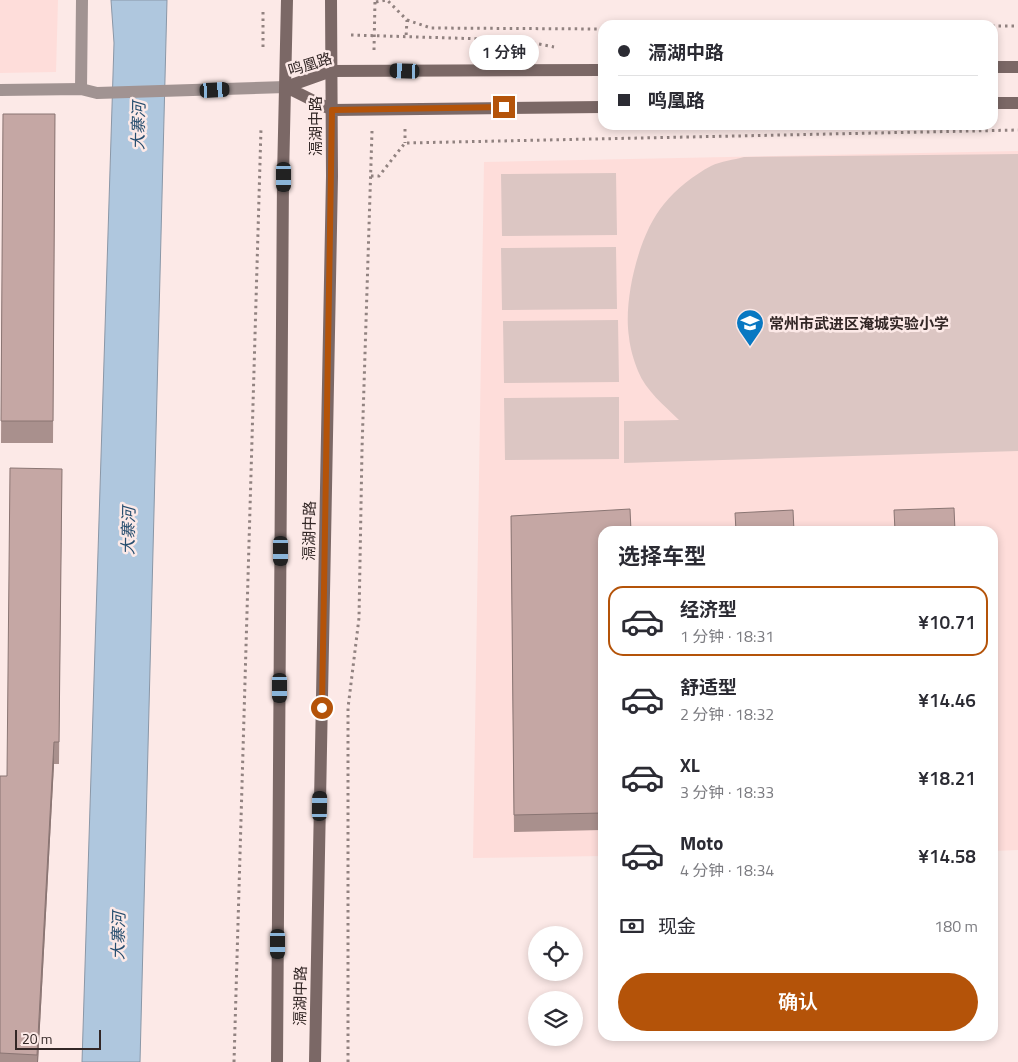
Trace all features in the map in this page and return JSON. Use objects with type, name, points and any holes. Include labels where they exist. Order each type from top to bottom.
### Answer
[{"type":"main road","name":"滆湖中路","points":[[277,1062],[286,0]]},
{"type":"main road","name":"滆湖中路","points":[[315,1062],[332,110],[331,0]]},
{"type":"main road","points":[[998,67],[1018,67]]},
{"type":"main road","name":"鸣凰路","points":[[286,87],[331,71],[598,70]]},
{"type":"main road","name":"鸣凰路","points":[[286,87],[332,110],[598,107]]},
{"type":"main road","points":[[998,103],[1018,103]]},
{"type":"street","points":[[81,89],[82,0]]},
{"type":"street","points":[[0,90],[81,89],[97,92],[196,91],[286,87]]},
{"type":"path","points":[[374,70],[376,1],[388,0],[407,20],[431,28],[598,30]]},
{"type":"path","points":[[262,50],[264,3]]},
{"type":"path","points":[[406,37],[407,20]]},
{"type":"path","points":[[998,26],[1018,26]]},
{"type":"path","points":[[263,31],[286,32]]},
{"type":"path","points":[[331,34],[518,40],[556,48]]},
{"type":"path","points":[[348,1062],[348,708],[359,618],[362,449],[373,110]]},
{"type":"path","points":[[371,176],[379,176],[405,143],[405,123]]},
{"type":"path","points":[[234,1062],[261,126]]},
{"type":"path","points":[[405,143],[1018,130]]},
{"type":"shaded area","points":[[0,0],[58,0],[56,72],[0,73]]},
{"type":"shaded area","name":"常州市武进区淹城实验小学","points":[[1018,151],[1018,850],[998,851],[998,526],[598,526],[598,856],[473,858],[484,162]]},
{"type":"shaded area","points":[[1018,154],[1018,451],[624,463],[624,421],[679,420],[656,397],[641,378],[631,350],[628,305],[635,268],[647,232],[664,204],[686,183],[711,166],[744,157]]},
{"type":"shaded area","points":[[616,173],[617,235],[502,236],[501,174]]},
{"type":"shaded area","points":[[616,247],[617,309],[502,310],[501,248]]},
{"type":"shaded area","points":[[618,320],[619,382],[504,383],[503,321]]},
{"type":"shaded area","points":[[619,397],[619,459],[505,460],[504,398]]},
{"type":"water","name":"大寨河","points":[[111,0],[167,0],[140,1062],[82,1062],[114,43]]},
{"type":"building","points":[[3,114],[55,114],[53,421],[1,421]]},
{"type":"building","points":[[10,468],[62,469],[59,742],[54,742],[37,1055],[0,1053],[0,776],[7,776]]},
{"type":"building","points":[[954,508],[955,526],[895,526],[894,510]]},
{"type":"building","points":[[630,509],[631,526],[598,526],[598,813],[514,815],[511,516]]},
{"type":"building","points":[[793,510],[794,526],[736,526],[735,513]]},
{"type":"place","name":"常州市武进区淹城实验小学","points":[[750,347]]},
{"type":"route","points":[[322,708],[332,110],[504,107]]}]
